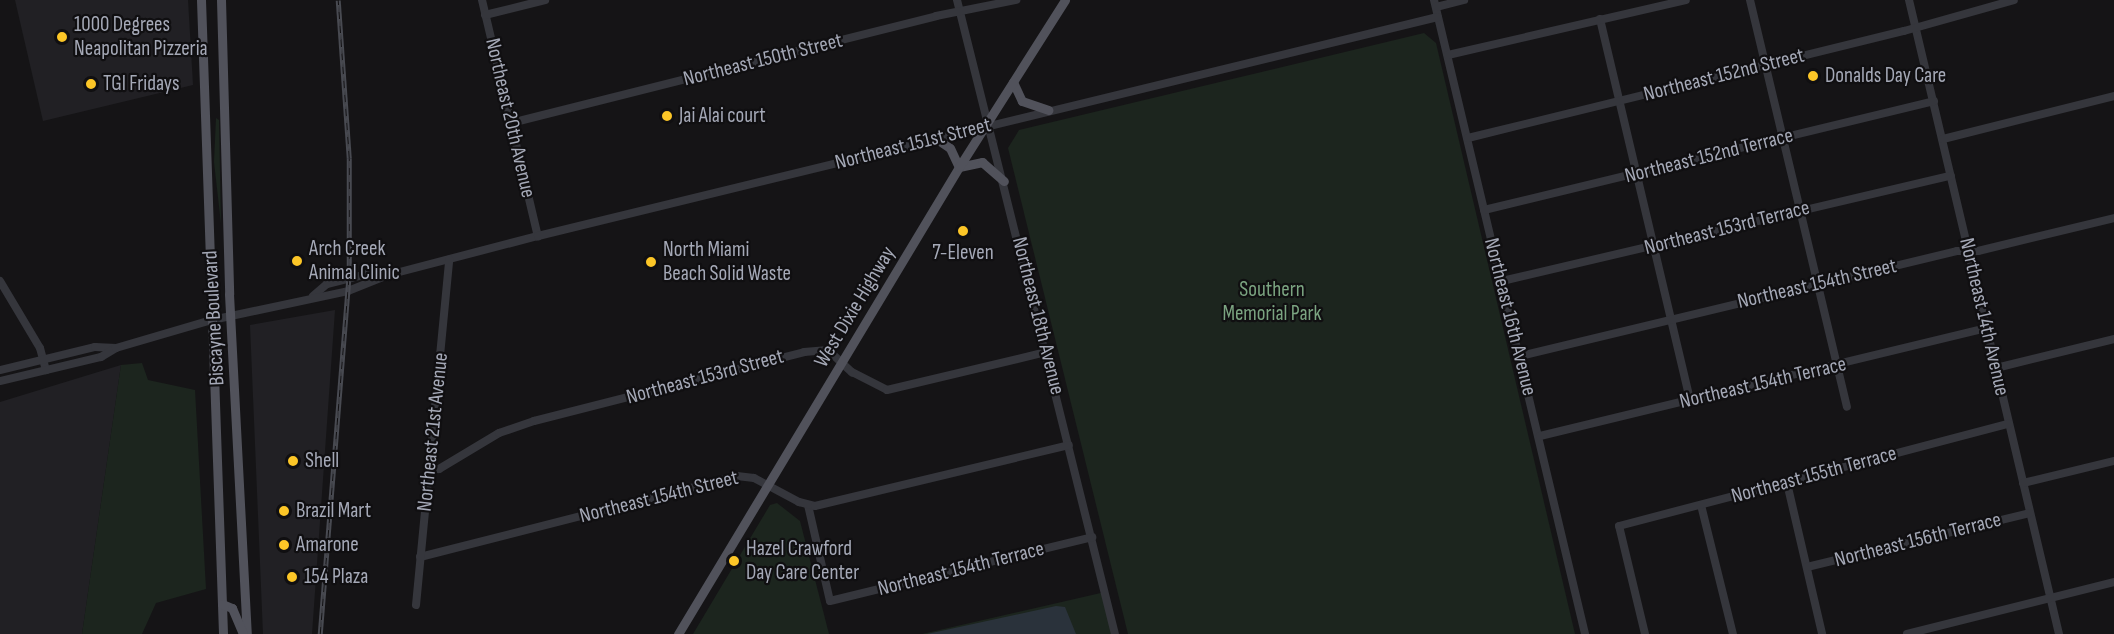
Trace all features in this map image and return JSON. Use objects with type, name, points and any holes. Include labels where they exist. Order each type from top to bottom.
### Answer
[{"type":"main road","name":"Biscayne Boulevard","points":[[201,0],[206,90],[223,634]]},
{"type":"main road","name":"Biscayne Boulevard","points":[[221,0],[231,317],[245,634]]},
{"type":"main road","name":"West Dixie Highway","points":[[678,634],[959,167],[1065,0]]},
{"type":"main road","points":[[1013,82],[1022,101],[1048,110]]},
{"type":"main road","points":[[206,90],[225,88]]},
{"type":"main road","points":[[934,137],[950,148],[959,167],[986,163],[1004,181]]},
{"type":"main road","points":[[222,604],[232,608],[245,634]]},
{"type":"street","name":"Northeast 20th Avenue","points":[[482,0],[538,236]]},
{"type":"street","points":[[485,15],[545,0]]},
{"type":"street","name":"Northeast 18th Avenue","points":[[957,0],[986,125],[1004,181],[1115,634]]},
{"type":"street","name":"Northeast 150th Street","points":[[511,123],[959,10],[1016,0]]},
{"type":"street","points":[[1435,3],[1464,0]]},
{"type":"street","points":[[1448,55],[1686,0]]},
{"type":"street","points":[[1750,0],[1847,407]]},
{"type":"street","name":"Northeast 14th Avenue","points":[[1909,0],[2059,634]]},
{"type":"street","name":"Northeast 152nd Street","points":[[1468,138],[1904,31],[1915,25],[2014,0]]},
{"type":"street","name":"Northeast 16th Avenue","points":[[1435,3],[1540,436],[1585,634]]},
{"type":"street","name":"Northeast 151st Street","points":[[0,381],[101,357],[116,348],[212,320],[313,296],[327,284],[367,274],[388,275],[934,137],[1438,17]]},
{"type":"street","points":[[1600,19],[1690,400]]},
{"type":"street","points":[[1943,139],[2114,96]]},
{"type":"street","name":"Northeast 152nd Terrace","points":[[1484,210],[1934,101]]},
{"type":"street","name":"Northeast 153rd Terrace","points":[[1502,281],[1951,176]]},
{"type":"street","name":"Northeast 154th Street","points":[[1520,356],[1957,250],[1969,251],[2114,218]]},
{"type":"street","name":"Northeast 21st Avenue","points":[[416,605],[432,469],[449,260]]},
{"type":"street","points":[[0,281],[44,359],[46,370]]},
{"type":"street","name":"Northeast 154th Terrace","points":[[1540,436],[1987,328]]},
{"type":"street","points":[[1996,368],[2114,339]]},
{"type":"street","name":"Northeast 151st Street","points":[[0,370],[95,347],[116,348]]},
{"type":"street","name":"Northeast 153rd Street","points":[[432,469],[454,462],[500,434],[554,415],[804,352],[824,349],[877,388],[887,390],[1046,352]]},
{"type":"street","name":"Northeast 155th Terrace","points":[[1645,634],[1619,526],[2009,424]]},
{"type":"street","points":[[808,506],[1069,445]]},
{"type":"street","points":[[2023,483],[2114,461]]},
{"type":"street","name":"Northeast 154th Street","points":[[420,557],[729,477],[747,476],[808,506]]},
{"type":"street","points":[[1786,483],[1822,634]]},
{"type":"street","points":[[1701,505],[1733,634]]},
{"type":"street","name":"Northeast 154th Terrace","points":[[808,506],[830,601],[1092,537]]},
{"type":"street","name":"Northeast 156th Terrace","points":[[1806,567],[2030,513]]},
{"type":"street","points":[[1907,634],[1941,630],[2114,582]]},
{"type":"shaded area","points":[[15,0],[188,0],[193,85],[43,121]]},
{"type":"shaded area","points":[[335,310],[312,634],[263,634],[250,325]]},
{"type":"shaded area","points":[[121,365],[82,634],[0,634],[0,402]]},
{"type":"shaded area","points":[[1056,606],[1065,607],[1076,634],[927,634]]},
{"type":"green space","name":"Southern Memorial Park","points":[[1424,33],[1436,43],[1575,634],[1128,634],[1008,148],[1019,130]]},
{"type":"green space","points":[[216,118],[219,120],[221,224],[214,162]]},
{"type":"green space","points":[[142,363],[148,380],[195,390],[206,589],[156,603],[142,634],[82,634],[121,365]]},
{"type":"green space","points":[[777,503],[800,521],[829,634],[693,634],[770,505]]},
{"type":"green space","points":[[1105,592],[1115,634],[922,634]]},
{"type":"railway","points":[[320,634],[349,273],[349,158],[338,0]]},
{"type":"place","name":"1000 Degrees Neapolitan Pizzeria","points":[[62,37]]},
{"type":"place","name":"Donalds Day Care","points":[[1813,76]]},
{"type":"place","name":"TGI Fridays","points":[[91,84]]},
{"type":"place","name":"Jai Alai court","points":[[667,116]]},
{"type":"place","name":"7-Eleven","points":[[963,231]]},
{"type":"place","name":"Arch Creek Animal Clinic","points":[[297,261]]},
{"type":"place","name":"North Miami Beach Solid Waste","points":[[651,262]]},
{"type":"place","name":"Shell","points":[[293,461]]},
{"type":"place","name":"Brazil Mart","points":[[284,511]]},
{"type":"place","name":"Amarone","points":[[284,545]]},
{"type":"place","name":"Hazel Crawford Day Care Center","points":[[734,561]]},
{"type":"place","name":"154 Plaza","points":[[292,577]]}]
